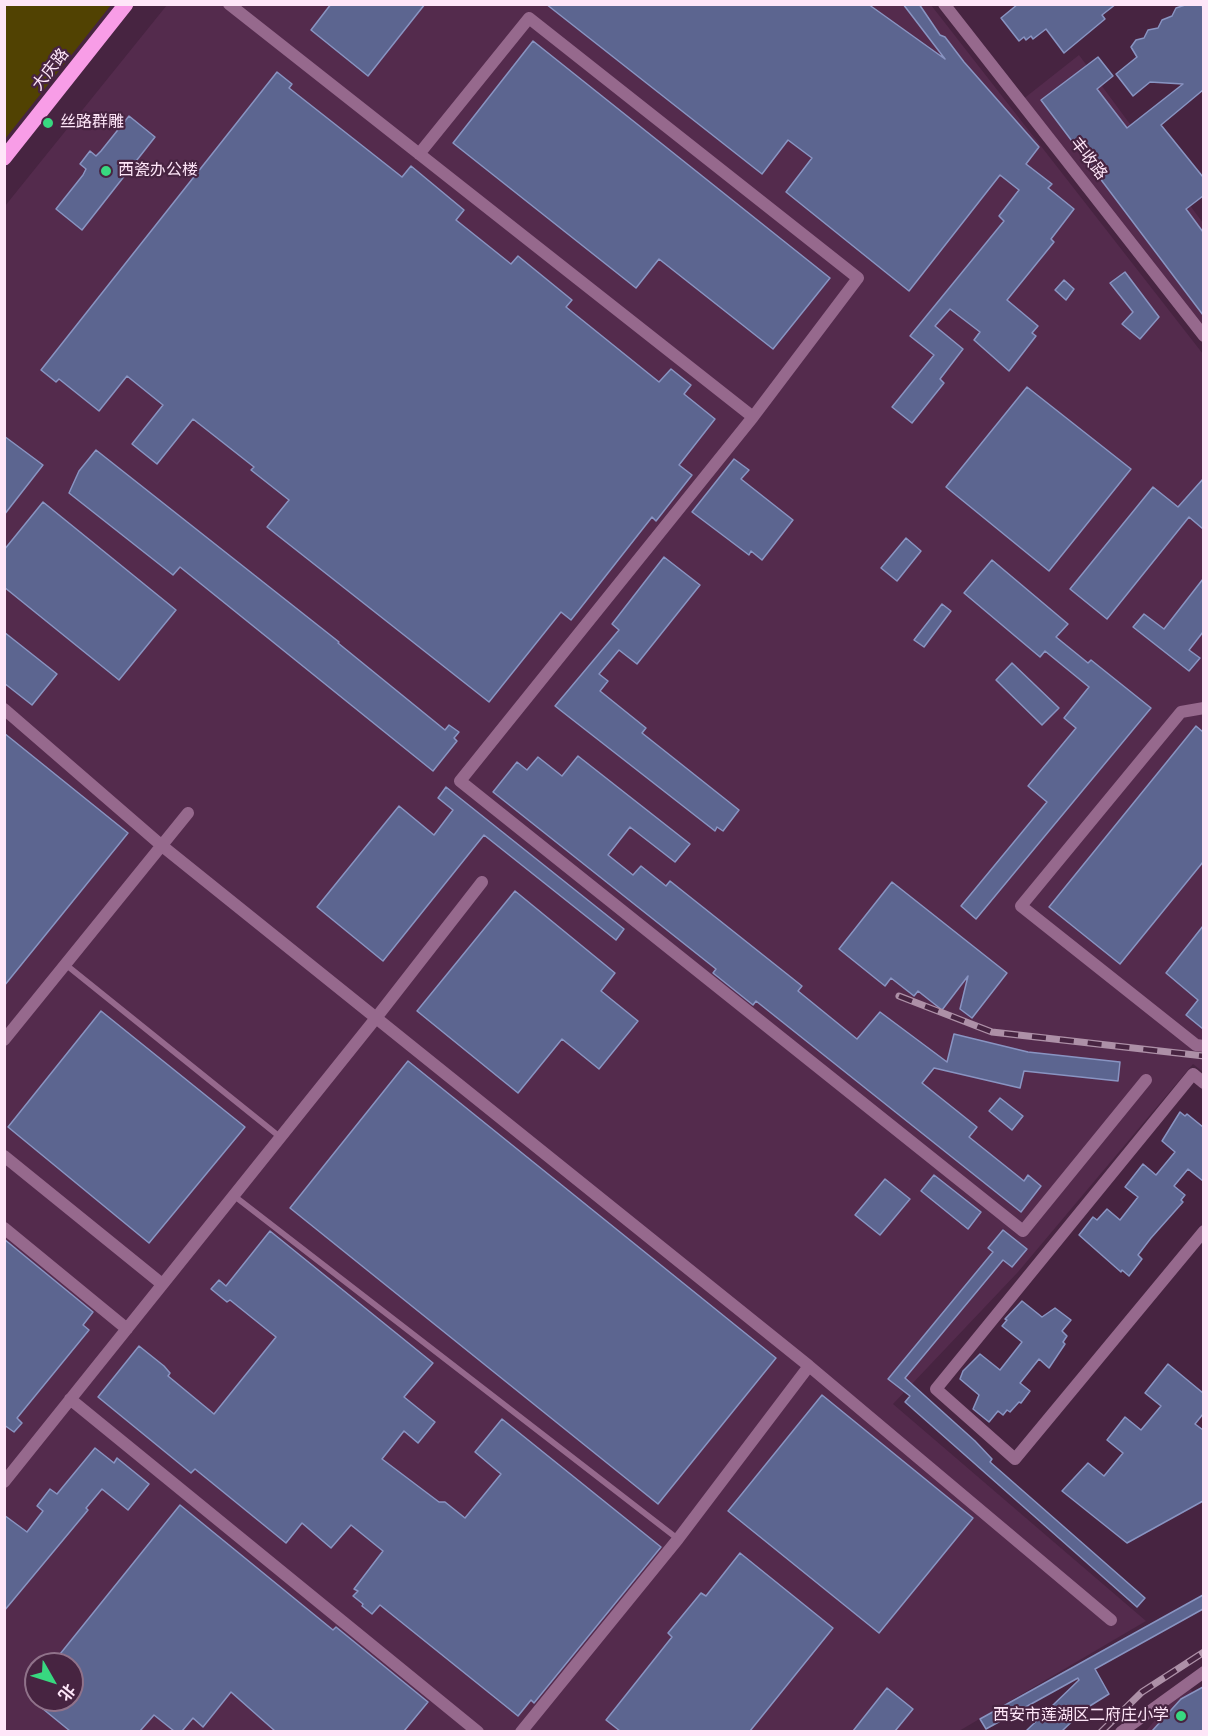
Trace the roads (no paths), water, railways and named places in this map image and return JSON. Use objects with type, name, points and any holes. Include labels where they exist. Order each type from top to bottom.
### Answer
[{"type":"main road","name":"大庆路","points":[[4,158],[126,4]]},
{"type":"street","points":[[229,4],[753,417]]},
{"type":"street","name":"丰收路","points":[[944,4],[1203,336]]},
{"type":"street","points":[[419,154],[529,18],[858,278],[753,417],[460,782],[1023,1231],[1146,1080]]},
{"type":"street","points":[[1203,708],[1181,712],[1021,906],[1196,1045],[1203,1046]]},
{"type":"street","points":[[4,709],[161,845],[809,1366],[1112,1620]]},
{"type":"street","points":[[4,1041],[188,813]]},
{"type":"street","points":[[4,1482],[376,1018],[482,882]]},
{"type":"street","points":[[1203,1083],[1193,1074],[936,1389],[1015,1459],[1203,1231]]},
{"type":"street","points":[[4,1156],[162,1284]]},
{"type":"street","points":[[4,1228],[127,1329]]},
{"type":"street","points":[[521,1731],[678,1539],[809,1366]]},
{"type":"street","points":[[70,1400],[478,1731]]},
{"type":"street","points":[[1121,1731],[1203,1672]]},
{"type":"lane","points":[[65,964],[280,1137]]},
{"type":"lane","points":[[233,1195],[678,1539]]},
{"type":"railway","points":[[899,996],[992,1032],[1204,1056]]},
{"type":"railway","points":[[1101,1732],[1142,1692],[1204,1652]]},
{"type":"place","name":"丝路群雕","points":[[48,123]]},
{"type":"place","name":"西瓷办公楼","points":[[106,171]]},
{"type":"place","name":"西安市莲湖区二府庄小学","points":[[1181,1716]]}]
